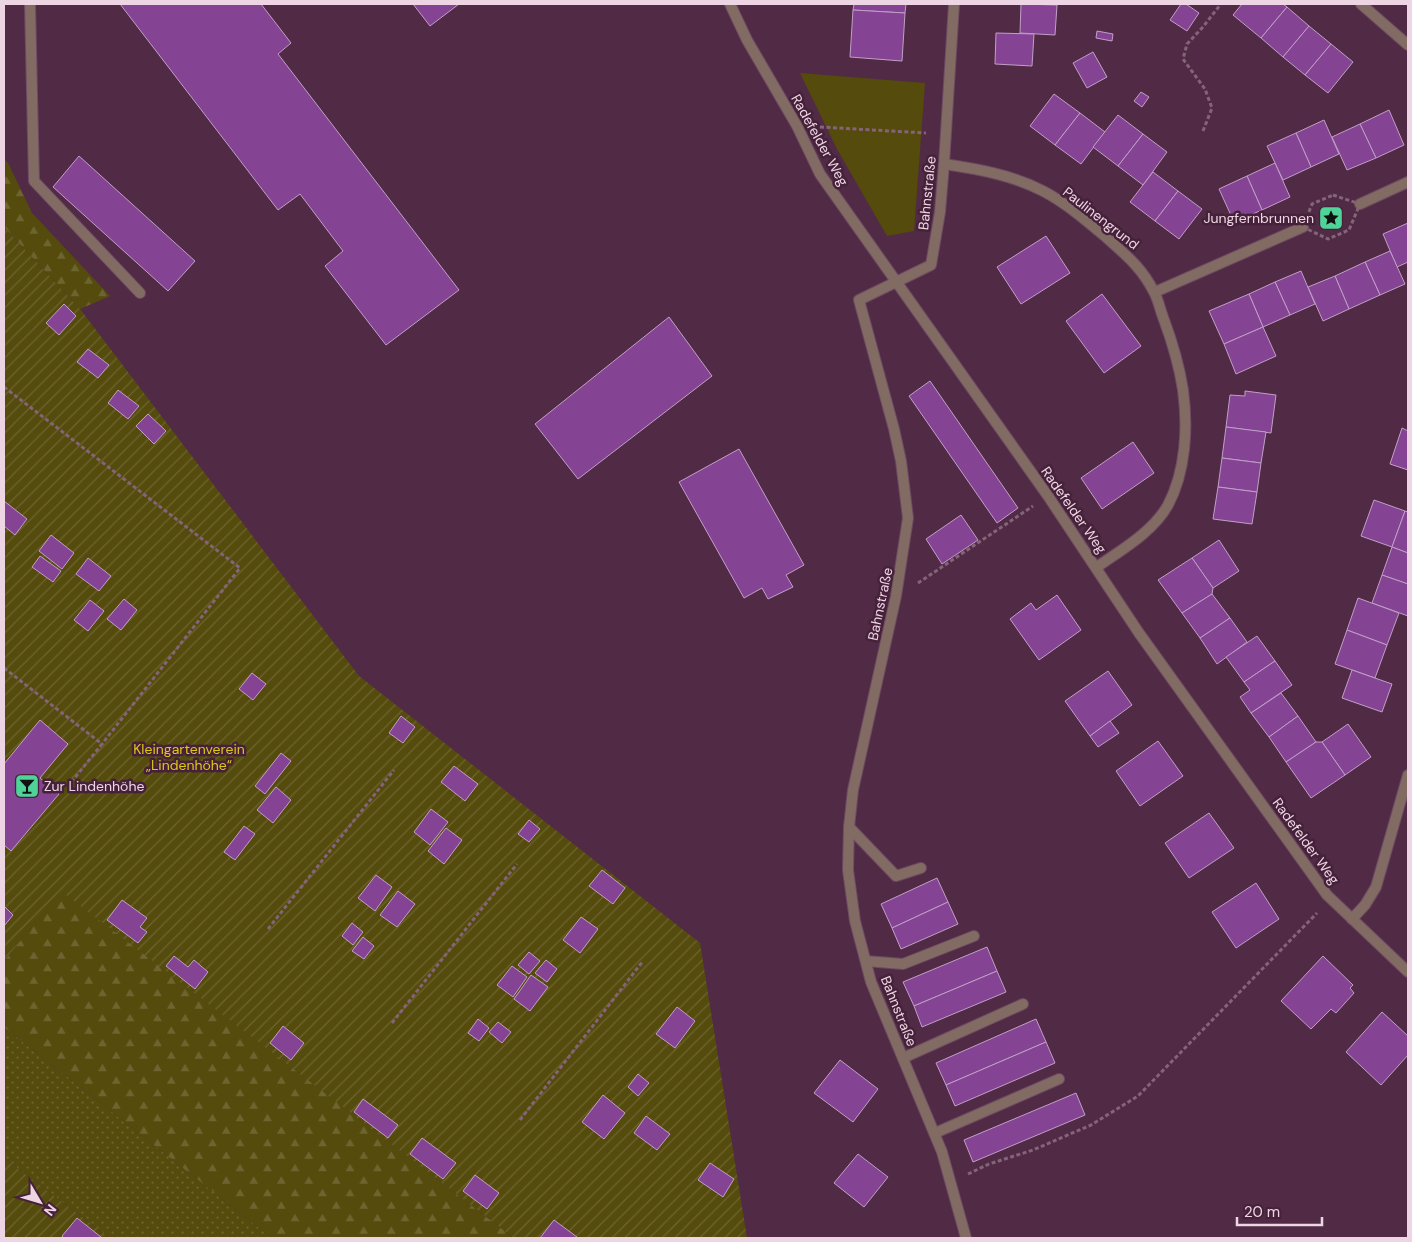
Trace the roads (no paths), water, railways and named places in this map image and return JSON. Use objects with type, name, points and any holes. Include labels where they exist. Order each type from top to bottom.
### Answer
[{"type":"street","points":[[30,4],[34,181],[140,294]]},
{"type":"street","name":"Radefelder Weg","points":[[730,4],[747,40],[797,126],[820,174],[1048,496],[1139,633],[1331,898],[1408,972]]},
{"type":"street","name":"Bahnstraße","points":[[954,4],[947,135],[940,212],[931,265],[859,300],[894,429],[908,518],[896,596],[853,790],[849,827],[848,870],[855,921],[871,982],[942,1152],[966,1238]]},
{"type":"street","points":[[1360,4],[1408,45]]},
{"type":"street","name":"Paulinengrund","points":[[944,164],[977,168],[1042,191],[1071,209],[1136,264],[1155,292],[1173,343],[1182,386],[1185,418],[1184,445],[1180,467],[1168,506],[1155,522],[1097,568]]},
{"type":"street","points":[[1360,204],[1408,182]]},
{"type":"street","points":[[1155,292],[1303,228]]},
{"type":"street","points":[[1352,919],[1365,905],[1376,887],[1408,775]]},
{"type":"street","points":[[849,827],[896,876],[921,868]]},
{"type":"street","points":[[866,961],[903,964],[974,936]]},
{"type":"street","points":[[903,1058],[1023,1004]]},
{"type":"street","points":[[935,1134],[1059,1080]]},
{"type":"place","name":"Jungfernbrunnen","points":[[1331,218]]},
{"type":"place","name":"Zur Lindenhöhe","points":[[27,786]]},
{"type":"park label","name":"Kleingartenverein „Lindenhöhe“","points":[[189,758]]}]
